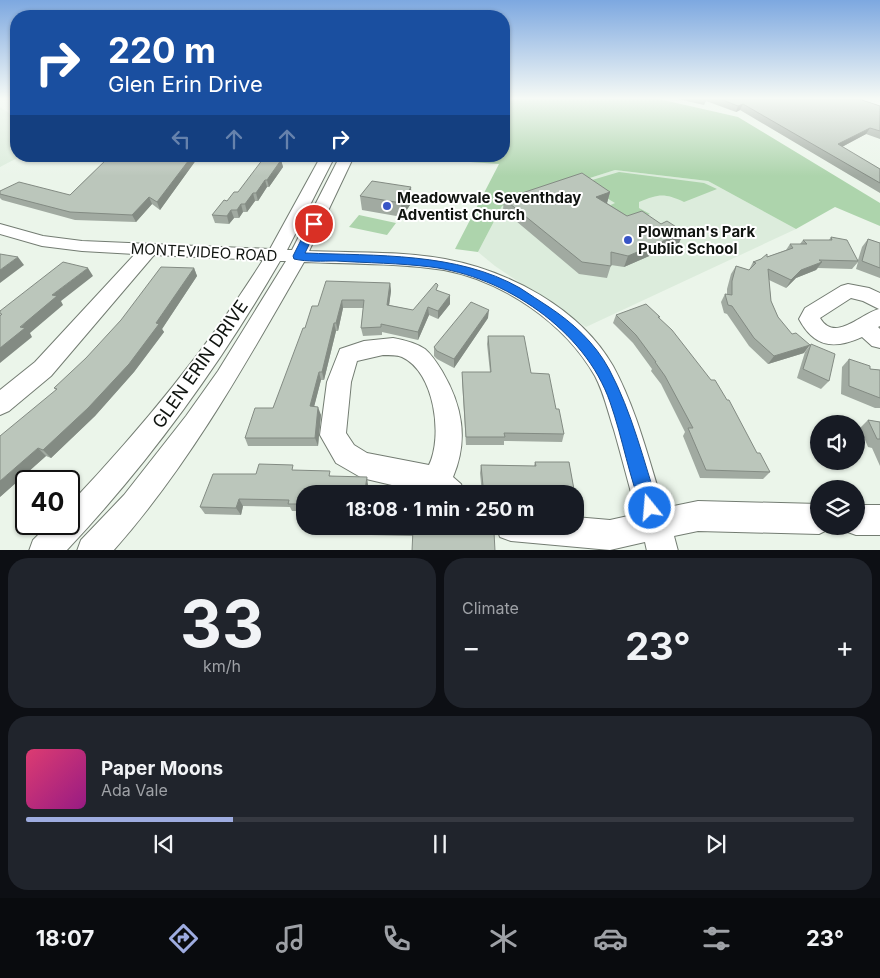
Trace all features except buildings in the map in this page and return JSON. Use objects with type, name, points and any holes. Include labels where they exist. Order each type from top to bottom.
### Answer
[{"type":"street","name":"GLEN ERIN DRIVE","points":[[44,550],[88,508],[130,461],[222,337],[287,256],[326,162]]},
{"type":"street","name":"GLEN ERIN DRIVE","points":[[92,550],[134,505],[195,424],[226,378],[287,256],[342,162]]},
{"type":"street","name":"MONTEVIDEO ROAD","points":[[2,231],[61,244],[412,261],[446,265],[469,271],[515,290],[563,323],[585,345],[603,370],[617,401],[659,538]]},
{"type":"street","points":[[0,404],[43,369],[149,249]]},
{"type":"street","points":[[874,328],[836,338],[824,334],[814,327],[809,319],[812,313],[848,292],[869,295],[880,302]]},
{"type":"street","points":[[381,346],[401,349],[417,356],[433,377],[448,411],[446,459],[442,470],[443,487],[362,464],[345,454],[333,435],[339,382],[348,355],[360,350],[381,346]]},
{"type":"street","points":[[584,533],[659,538],[698,516],[810,519]]},
{"type":"street","points":[[865,520],[880,520]]},
{"type":"shaded area","points":[[0,125],[10,125],[10,162],[0,167]]},
{"type":"shaded area","name":"Plowman's Park Public School","points":[[615,170],[708,181],[796,229],[586,327],[495,266],[478,252],[502,206]]},
{"type":"green space","points":[[510,125],[751,125],[880,203],[880,226],[835,207],[796,229],[708,181],[615,170],[502,206],[478,252],[455,249],[499,164],[470,162],[510,162]]},
{"type":"green space","points":[[619,172],[704,183],[717,189],[684,202],[662,196],[652,197],[639,202],[639,208],[650,214],[625,225],[602,209],[615,203],[582,183]]},
{"type":"green space","points":[[359,215],[396,223],[387,235],[349,227]]},
{"type":"place","name":"Meadowvale Seventhday Adventist Church","points":[[387,206]]},
{"type":"place","name":"Plowman's Park Public School","points":[[628,240]]},
{"type":"route","points":[[314,224],[298,256],[412,261],[446,265],[502,283],[529,298],[563,323],[585,345],[603,370],[617,401],[650,508]]}]
